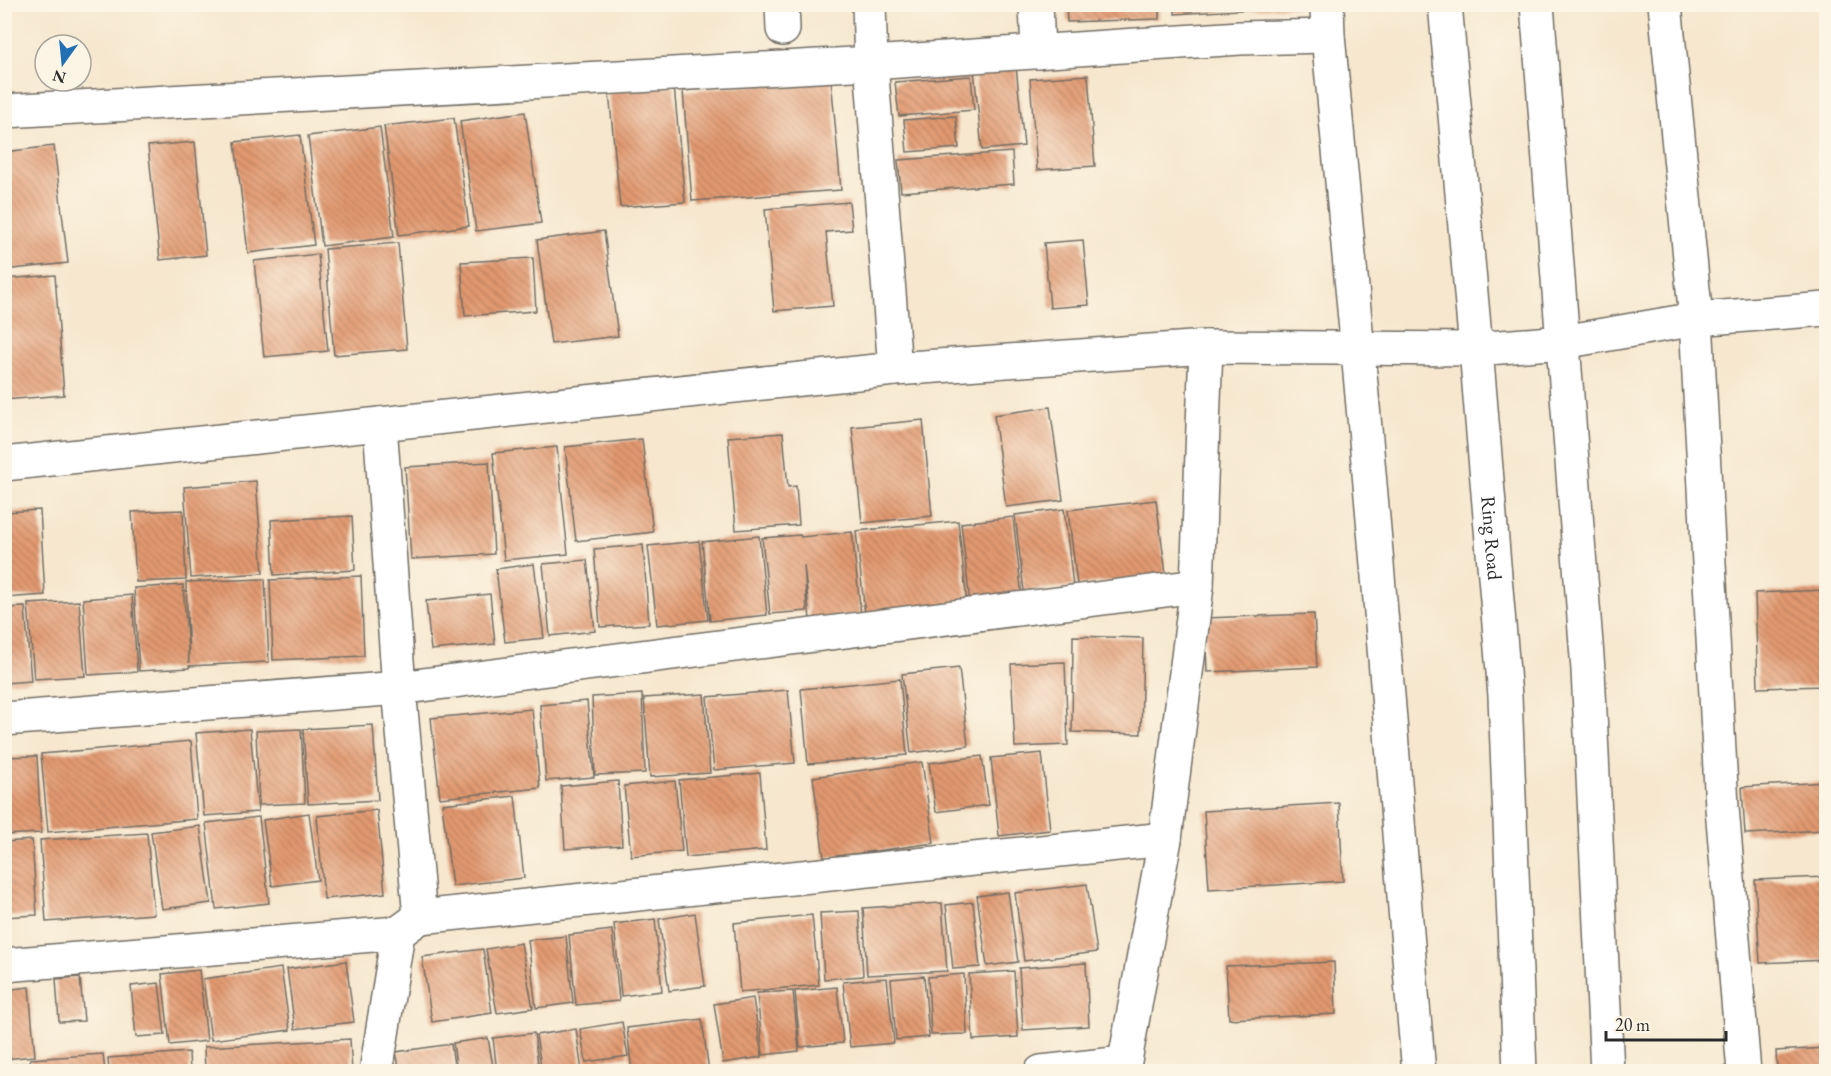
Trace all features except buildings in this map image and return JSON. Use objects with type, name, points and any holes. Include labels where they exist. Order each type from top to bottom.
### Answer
[{"type":"main road","points":[[869,4],[871,63],[895,369]]},
{"type":"main road","points":[[1036,4],[1038,52]]},
{"type":"main road","name":"Ring Road","points":[[1445,4],[1505,696],[1520,1071]]},
{"type":"main road","points":[[1537,4],[1588,670],[1607,1071]]},
{"type":"main road","points":[[1665,4],[1696,319],[1722,807],[1743,1071]]},
{"type":"main road","points":[[4,111],[1038,52],[1240,38],[1328,20],[1382,614],[1402,885],[1419,1071]]},
{"type":"main road","points":[[4,464],[895,369],[1206,347],[1359,350],[1476,349],[1563,342],[1696,319],[1827,309]]},
{"type":"main road","points":[[1041,1071],[1124,1067],[1164,839],[1197,586],[1206,347]]},
{"type":"main road","points":[[376,1071],[409,925],[399,687],[380,424]]},
{"type":"main road","points":[[4,719],[399,687],[1197,586]]},
{"type":"main road","points":[[4,965],[409,925],[1164,839]]}]
